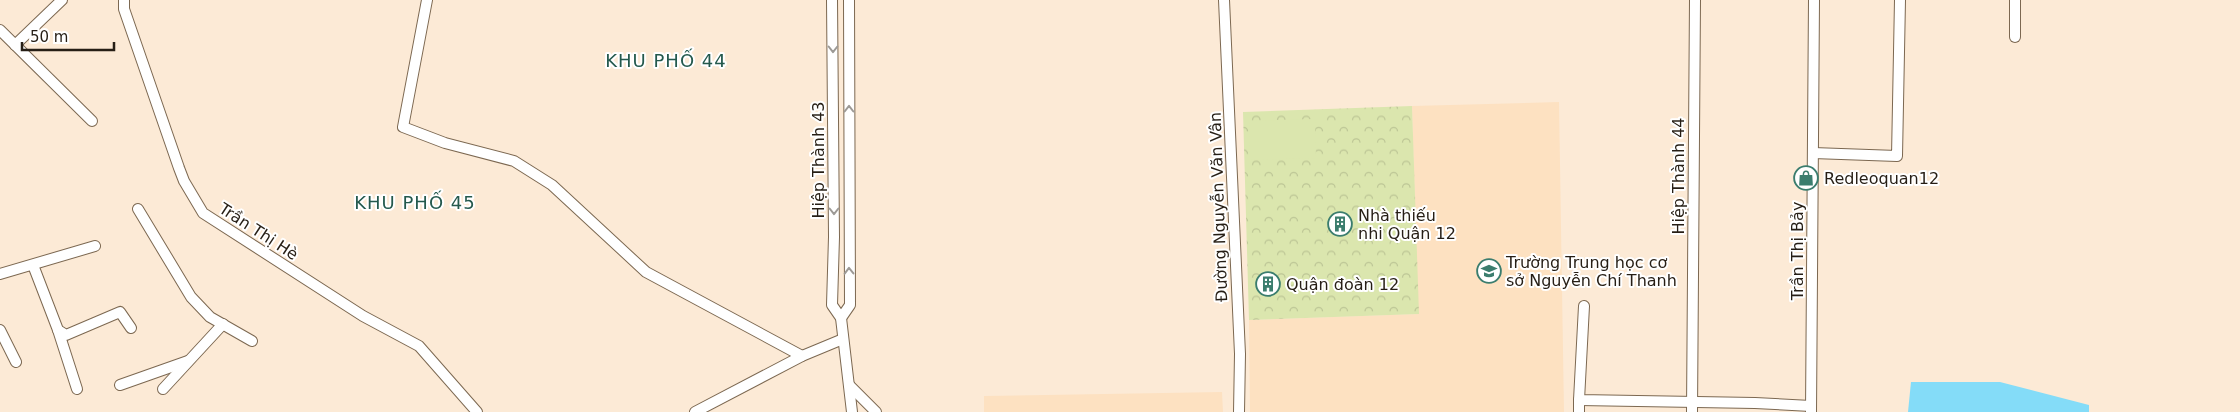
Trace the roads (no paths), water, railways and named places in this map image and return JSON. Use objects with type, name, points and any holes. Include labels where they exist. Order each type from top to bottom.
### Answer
[{"type":"street","points":[[15,45],[62,0]]},
{"type":"street","name":"Trần Thị Hè","points":[[124,0],[124,8],[179,168],[184,181],[204,213],[363,316],[419,346],[477,412]]},
{"type":"street","points":[[427,0],[403,127],[445,143],[514,162],[552,184],[646,272],[802,356]]},
{"type":"street","name":"Hiệp Thành 43","points":[[832,0],[834,237],[832,305],[841,318],[852,412]]},
{"type":"street","name":"Hiệp Thành 43","points":[[841,318],[850,305],[850,0]]},
{"type":"street","name":"Đường Nguyễn Văn Vân","points":[[1224,0],[1240,354],[1239,412]]},
{"type":"street","name":"Hiệp Thành 44","points":[[1692,408],[1695,0]]},
{"type":"street","name":"Trần Thị Bảy","points":[[1811,409],[1814,0]]},
{"type":"street","points":[[1813,153],[1897,156],[1900,0]]},
{"type":"street","points":[[2015,38],[2016,0]]},
{"type":"street","points":[[0,30],[92,121]]},
{"type":"street","points":[[138,209],[191,297],[210,317],[252,341]]},
{"type":"street","points":[[0,274],[95,246]]},
{"type":"street","points":[[33,265],[58,330],[76,389]]},
{"type":"street","points":[[1579,412],[1584,306]]},
{"type":"street","points":[[58,330],[66,336],[120,312],[131,328]]},
{"type":"street","points":[[163,389],[223,324]]},
{"type":"street","points":[[0,330],[16,362]]},
{"type":"street","points":[[695,412],[802,356],[843,338]]},
{"type":"street","points":[[120,385],[189,361]]},
{"type":"street","points":[[849,385],[876,412]]},
{"type":"street","points":[[1579,400],[1692,408],[1755,403],[1811,409]]},
{"type":"water","points":[[1911,382],[2000,382],[2089,405],[2089,412],[1908,412]]},
{"type":"place","name":"Redleoquan12","points":[[1806,178]]},
{"type":"place","name":"Nhà thiếu nhi Quận 12","points":[[1340,224]]},
{"type":"place","name":"Trường Trung học cơ sở Nguyễn Chí Thanh","points":[[1489,271]]},
{"type":"place","name":"Quận đoàn 12","points":[[1268,284]]},
{"type":"district","name":"KHU PHỐ 44","points":[[666,61]]},
{"type":"district","name":"KHU PHỐ 45","points":[[415,203]]}]
